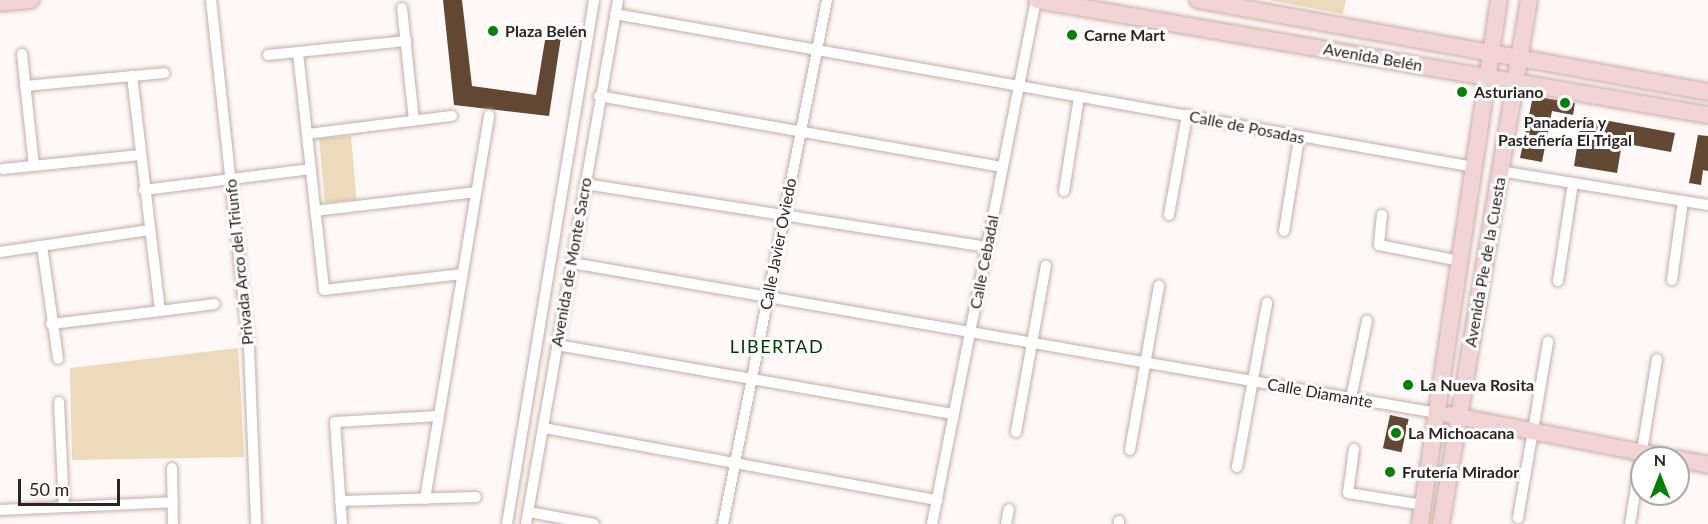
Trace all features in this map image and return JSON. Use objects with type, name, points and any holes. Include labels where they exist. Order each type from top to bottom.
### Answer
[{"type":"main road","points":[[0,3],[31,0]]},
{"type":"main road","name":"Avenida Belén","points":[[1037,0],[1708,115]]},
{"type":"main road","name":"Avenida Belén","points":[[1198,0],[1491,55],[1708,92]]},
{"type":"main road","name":"Avenida Pie de la Cuesta","points":[[1420,524],[1499,0]]},
{"type":"main road","name":"Avenida Pie de la Cuesta","points":[[1441,524],[1528,0]]},
{"type":"main road","name":"Calle Diamante","points":[[1437,413],[1530,434],[1630,451]]},
{"type":"main road","points":[[1690,461],[1708,465]]},
{"type":"street","name":"Privada Arco del Triunfo","points":[[211,0],[249,347],[256,524]]},
{"type":"street","name":"Avenida de Monte Sacro","points":[[507,524],[594,0]]},
{"type":"street","name":"Avenida de Monte Sacro","points":[[526,524],[599,96],[618,0]]},
{"type":"street","name":"Calle Javier Oviedo","points":[[723,524],[827,0]]},
{"type":"street","name":"Calle Cebadal","points":[[932,524],[1037,0]]},
{"type":"street","points":[[402,8],[414,120]]},
{"type":"street","name":"Calle de Posadas","points":[[615,14],[1187,115],[1299,138],[1474,167]]},
{"type":"street","points":[[268,56],[406,41]]},
{"type":"street","points":[[298,53],[324,290],[462,274]]},
{"type":"street","points":[[22,54],[34,166]]},
{"type":"street","points":[[25,86],[164,73]]},
{"type":"street","points":[[132,76],[160,311]]},
{"type":"street","points":[[599,96],[1003,167]]},
{"type":"street","points":[[1064,191],[1079,97]]},
{"type":"street","points":[[425,499],[489,115]]},
{"type":"street","points":[[1168,215],[1187,115]]},
{"type":"street","points":[[307,134],[452,116]]},
{"type":"street","points":[[1284,231],[1299,138]]},
{"type":"street","points":[[3,169],[140,155]]},
{"type":"street","points":[[144,190],[231,181],[311,169]]},
{"type":"street","points":[[1500,171],[1708,205]]},
{"type":"street","points":[[1558,281],[1573,183]]},
{"type":"street","points":[[585,184],[987,247]]},
{"type":"street","points":[[315,210],[476,192]]},
{"type":"street","points":[[1672,280],[1683,201]]},
{"type":"street","points":[[1382,215],[1378,245],[1460,261]]},
{"type":"street","points":[[0,252],[149,230]]},
{"type":"street","points":[[42,246],[51,324],[58,359]]},
{"type":"street","name":"Calle Diamante","points":[[572,263],[1031,345],[1437,413]]},
{"type":"street","points":[[1016,432],[1046,266]]},
{"type":"street","points":[[1130,450],[1159,286]]},
{"type":"street","points":[[1237,467],[1267,303]]},
{"type":"street","points":[[51,324],[214,304]]},
{"type":"street","points":[[1351,398],[1367,321]]},
{"type":"street","points":[[1518,518],[1530,434],[1548,342]]},
{"type":"street","points":[[557,345],[752,381],[954,414]]},
{"type":"street","points":[[1642,446],[1657,359]]},
{"type":"street","points":[[58,402],[64,507]]},
{"type":"street","points":[[342,524],[335,422],[439,416]]},
{"type":"street","points":[[544,428],[735,465],[937,500]]},
{"type":"street","points":[[1354,449],[1348,493],[1423,505]]},
{"type":"street","points":[[172,468],[173,524]]},
{"type":"street","points":[[340,501],[476,497]]},
{"type":"street","points":[[0,510],[173,502]]},
{"type":"street","points":[[1630,524],[1633,506]]},
{"type":"street","points":[[1006,524],[1009,509]]},
{"type":"street","points":[[529,512],[594,524]]},
{"type":"shaded area","points":[[1269,0],[1346,0],[1343,14]]},
{"type":"shaded area","points":[[351,136],[357,200],[325,203],[319,139]]},
{"type":"shaded area","points":[[238,348],[244,457],[72,460],[70,368]]},
{"type":"building","points":[[443,0],[462,0],[472,86],[536,95],[546,34],[561,37],[549,116],[454,105]]},
{"type":"building","points":[[1533,96],[1575,103],[1573,115],[1552,111],[1542,162],[1520,158]]},
{"type":"building","points":[[1582,116],[1675,133],[1671,152],[1622,143],[1617,173],[1574,166]]},
{"type":"building","points":[[1698,135],[1708,136],[1708,171],[1703,170],[1701,185],[1689,183]]},
{"type":"building","name":"La Michoacana","points":[[1390,415],[1409,419],[1402,452],[1383,448]]},
{"type":"place","name":"Plaza Belén","points":[[493,31]]},
{"type":"place","name":"Carne Mart","points":[[1072,35]]},
{"type":"place","name":"Asturiano","points":[[1462,92]]},
{"type":"place","name":"Panadería y Pasteñería El Trigal","points":[[1565,103]]},
{"type":"place","name":"La Nueva Rosita","points":[[1408,385]]},
{"type":"place","name":"La Michoacana","points":[[1396,433]]},
{"type":"place","name":"Frutería Mirador","points":[[1390,472]]},
{"type":"district","name":"LIBERTAD","points":[[777,346]]}]
